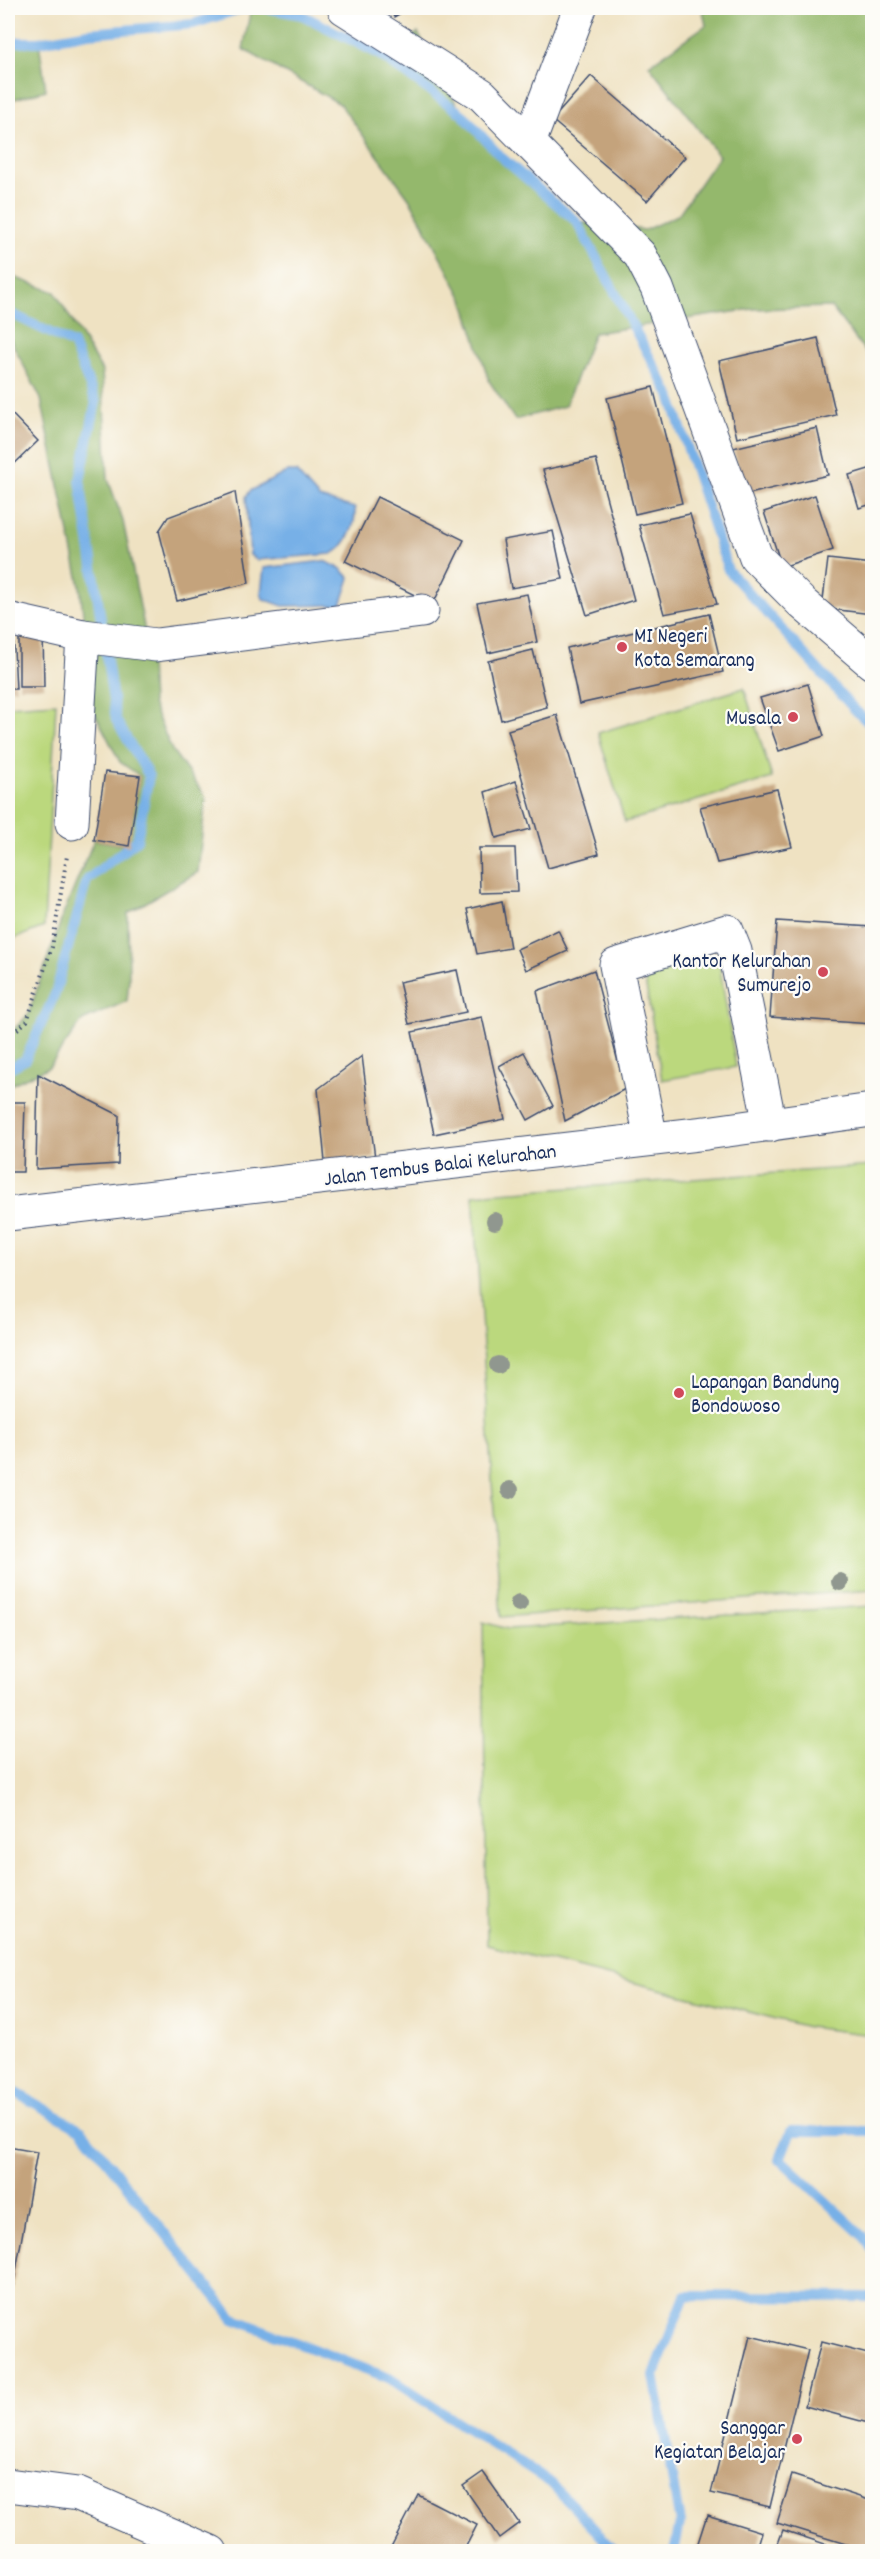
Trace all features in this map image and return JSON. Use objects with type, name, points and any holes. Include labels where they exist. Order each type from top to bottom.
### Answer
[{"type":"street","points":[[344,8],[482,95],[640,255],[657,288],[756,557],[802,603],[873,663]]},
{"type":"street","points":[[529,143],[580,8]]},
{"type":"street","points":[[8,619],[83,636],[156,645],[422,611]]},
{"type":"street","points":[[72,823],[83,636]]},
{"type":"street","points":[[651,1139],[616,965],[727,931],[735,951],[770,1125]]},
{"type":"street","name":"Jalan Tembus Balai Kelurahan","points":[[8,1214],[770,1125],[873,1110]]},
{"type":"street","points":[[8,2485],[78,2494],[211,2552]]},
{"type":"path","points":[[8,1037],[27,1021],[52,947],[72,823]]},
{"type":"green space","points":[[251,8],[268,9],[301,17],[377,53],[418,33],[462,114],[500,156],[577,222],[645,230],[678,215],[719,156],[649,65],[706,25],[702,8],[872,8],[872,360],[831,307],[753,309],[594,333],[565,406],[515,420],[489,381],[463,299],[409,198],[340,104],[243,49]]},
{"type":"green space","points":[[8,42],[39,42],[46,90],[8,101]]},
{"type":"green space","points":[[8,275],[55,292],[102,371],[108,479],[123,521],[143,621],[150,662],[152,704],[172,750],[206,797],[198,872],[128,913],[127,1001],[82,1021],[49,1067],[8,1086],[8,1035],[28,1015],[64,912],[94,840],[128,846],[140,776],[120,762],[93,710],[80,586],[41,399],[8,335]]},
{"type":"green space","points":[[744,688],[772,778],[625,822],[598,733]]},
{"type":"green space","points":[[56,703],[44,927],[8,941],[8,706]]},
{"type":"green space","points":[[719,962],[736,1067],[662,1080],[644,975]]},
{"type":"green space","name":"Lapangan Bandung Bondowoso","points":[[872,1166],[872,1590],[501,1617],[473,1195]]},
{"type":"green space","points":[[872,1606],[872,2035],[808,2027],[487,1945],[483,1622],[508,1629]]},
{"type":"water","points":[[287,472],[296,472],[319,498],[355,508],[354,521],[346,540],[332,554],[257,560],[250,555],[246,497],[250,491]]},
{"type":"water","points":[[324,561],[340,568],[350,578],[341,605],[283,606],[263,599],[261,593],[264,568]]},
{"type":"building","points":[[135,8],[155,8],[136,13]]},
{"type":"building","points":[[388,8],[410,8],[394,17]]},
{"type":"building","points":[[591,76],[685,157],[647,201],[552,120]]},
{"type":"building","points":[[818,338],[836,415],[737,438],[719,361]]},
{"type":"building","points":[[653,387],[682,503],[635,514],[607,398]]},
{"type":"building","points":[[8,410],[38,441],[8,470]]},
{"type":"building","points":[[817,428],[828,475],[745,495],[733,448]]},
{"type":"building","points":[[596,459],[634,600],[587,615],[543,470]]},
{"type":"building","points":[[872,468],[872,504],[859,508],[849,475]]},
{"type":"building","points":[[235,492],[249,583],[177,601],[159,531],[168,517]]},
{"type":"building","points":[[815,495],[833,550],[782,567],[764,512]]},
{"type":"building","points":[[377,497],[464,540],[433,604],[345,561]]},
{"type":"building","points":[[690,514],[717,604],[664,614],[639,525]]},
{"type":"building","points":[[8,528],[10,528],[12,599],[8,600]]},
{"type":"building","points":[[553,531],[563,579],[511,588],[503,540]]},
{"type":"building","points":[[828,559],[872,564],[872,614],[822,608]]},
{"type":"building","points":[[527,594],[537,642],[488,653],[477,603]]},
{"type":"building","points":[[709,614],[723,672],[579,704],[567,648]]},
{"type":"building","points":[[13,629],[16,689],[8,689],[8,630]]},
{"type":"building","points":[[43,630],[44,687],[19,687],[19,631]]},
{"type":"building","points":[[533,650],[547,707],[501,720],[488,661]]},
{"type":"building","name":"Musala","points":[[808,684],[824,736],[779,751],[760,698]]},
{"type":"building","points":[[557,715],[599,854],[548,868],[508,730]]},
{"type":"building","points":[[105,772],[140,776],[129,846],[94,840]]},
{"type":"building","points":[[516,781],[531,829],[496,838],[485,792]]},
{"type":"building","points":[[777,789],[792,847],[717,863],[700,807]]},
{"type":"building","points":[[479,848],[515,848],[517,892],[480,893]]},
{"type":"building","points":[[502,901],[510,948],[477,954],[467,909]]},
{"type":"building","name":"Kantor Kelurahan Sumurejo","points":[[777,921],[872,927],[872,1024],[770,1017]]},
{"type":"building","points":[[558,930],[568,951],[526,970],[517,949]]},
{"type":"building","points":[[457,970],[466,1012],[409,1024],[399,982]]},
{"type":"building","points":[[594,970],[625,1089],[565,1121],[537,991]]},
{"type":"building","points":[[482,1017],[505,1119],[434,1134],[412,1032]]},
{"type":"building","points":[[524,1052],[553,1106],[528,1120],[499,1066]]},
{"type":"building","points":[[362,1056],[375,1158],[325,1162],[318,1089]]},
{"type":"building","points":[[38,1074],[119,1115],[118,1164],[36,1169]]},
{"type":"building","points":[[8,1102],[25,1102],[23,1172],[8,1172]]},
{"type":"building","points":[[8,2147],[37,2152],[9,2310],[8,2310]]},
{"type":"building","points":[[750,2336],[808,2350],[770,2507],[711,2493]]},
{"type":"building","points":[[821,2342],[872,2355],[872,2424],[805,2406]]},
{"type":"building","points":[[483,2472],[519,2523],[499,2538],[463,2486]]},
{"type":"building","points":[[792,2475],[872,2501],[872,2552],[777,2523]]},
{"type":"building","points":[[418,2495],[477,2525],[463,2552],[399,2552],[391,2547]]},
{"type":"building","points":[[707,2515],[762,2532],[756,2552],[695,2552]]},
{"type":"building","points":[[783,2530],[846,2551],[846,2552],[775,2552]]},
{"type":"waterway","points":[[8,42],[39,42],[88,33],[193,24],[243,8]]},
{"type":"waterway","points":[[265,8],[302,15],[377,53],[462,114],[500,156],[577,222],[670,395],[728,570],[872,726]]},
{"type":"waterway","points":[[8,312],[73,344],[96,402],[80,480],[116,720],[149,776],[137,840],[87,880],[55,994],[25,1060],[8,1069]]},
{"type":"waterway","points":[[8,2088],[82,2130],[234,2319],[389,2378],[551,2483],[616,2552]]},
{"type":"waterway","points":[[872,2131],[791,2131],[780,2159],[861,2234],[872,2249]]},
{"type":"waterway","points":[[674,2552],[680,2523],[654,2375],[685,2296],[872,2297]]},
{"type":"place","name":"MI Negeri Kota Semarang","points":[[622,647]]},
{"type":"place","name":"Musala","points":[[793,717]]},
{"type":"place","name":"Kantor Kelurahan Sumurejo","points":[[823,972]]},
{"type":"place","name":"Lapangan Bandung Bondowoso","points":[[679,1393]]},
{"type":"place","name":"Sanggar Kegiatan Belajar","points":[[797,2439]]}]
